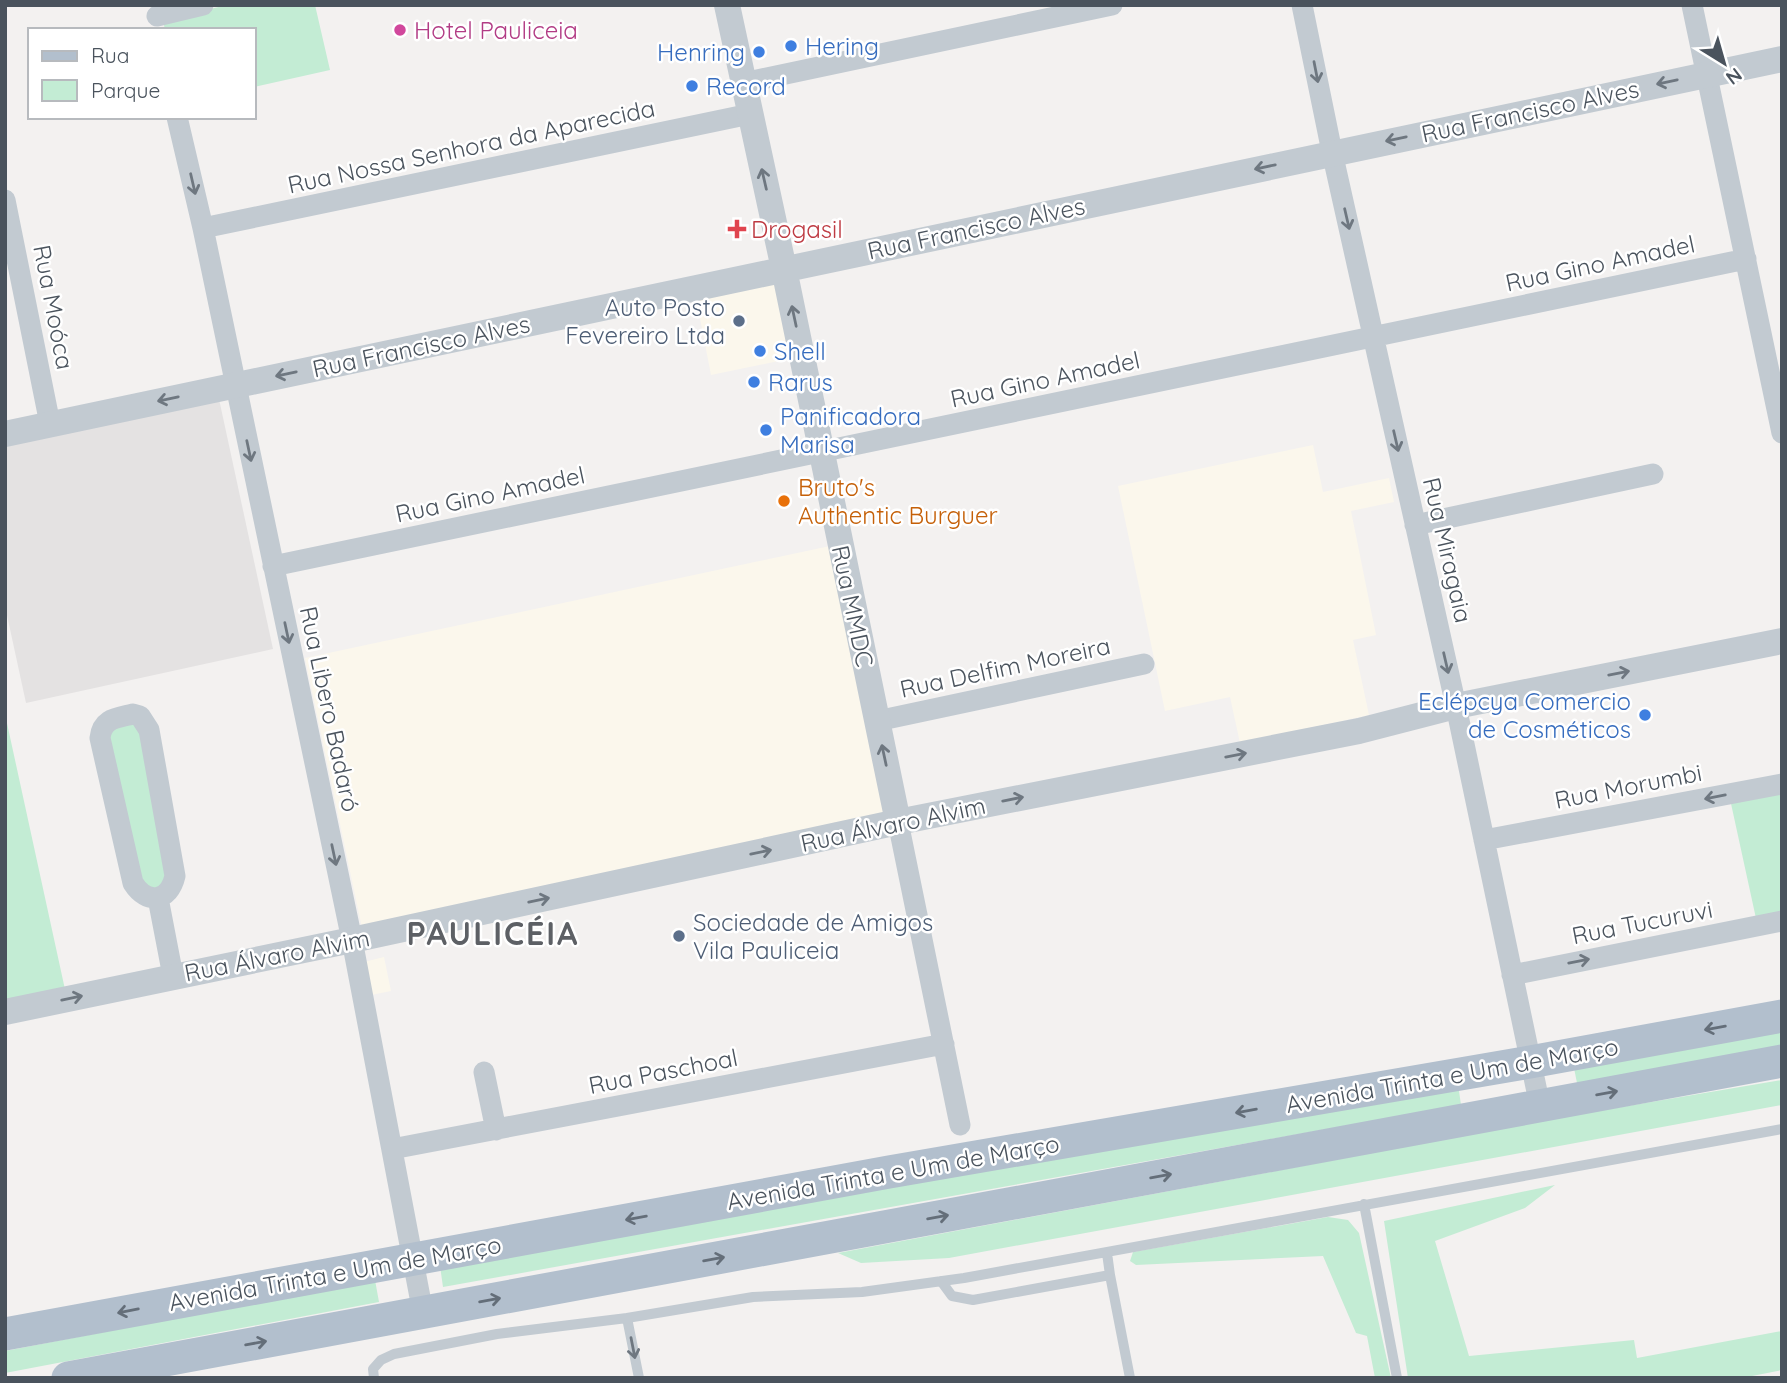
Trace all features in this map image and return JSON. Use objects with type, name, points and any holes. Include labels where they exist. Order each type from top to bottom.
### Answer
[{"type":"main road","name":"Avenida Trinta e Um de Março","points":[[5,1334],[889,1172],[1782,1016]]},
{"type":"main road","name":"Avenida Trinta e Um de Março","points":[[68,1378],[1782,1061]]},
{"type":"street","points":[[157,17],[203,5]]},
{"type":"street","name":"Rua MMDC","points":[[727,5],[960,1125]]},
{"type":"street","points":[[743,83],[1112,5]]},
{"type":"street","name":"Rua Miragaia","points":[[1303,5],[1332,152],[1456,706],[1540,1106]]},
{"type":"street","points":[[1692,5],[1709,74],[1782,433]]},
{"type":"street","name":"Rua Francisco Alves","points":[[5,434],[1782,59]]},
{"type":"street","name":"Rua Nossa Senhora da Aparecida","points":[[203,228],[750,114]]},
{"type":"street","name":"Rua Libero Badaró","points":[[177,119],[203,228],[352,940],[423,1313]]},
{"type":"street","name":"Rua Moóca","points":[[5,200],[50,424]]},
{"type":"street","name":"Rua Gino Amadel","points":[[273,566],[1746,259]]},
{"type":"street","points":[[1415,524],[1653,474]]},
{"type":"street","name":"Rua Álvaro Alvim","points":[[5,1012],[898,822],[1359,731],[1456,706],[1782,641]]},
{"type":"street","name":"Rua Delfim Moreira","points":[[877,721],[1144,664]]},
{"type":"street","points":[[133,714],[140,716],[149,730],[175,876],[167,894],[158,898],[138,892],[132,883],[100,738],[101,729],[107,721],[133,714]]},
{"type":"street","name":"Rua Morumbi","points":[[1484,840],[1782,784]]},
{"type":"street","points":[[158,898],[173,976]]},
{"type":"street","name":"Rua Tucuruvi","points":[[1512,975],[1782,921]]},
{"type":"street","name":"Rua Paschoal","points":[[392,1149],[944,1044]]},
{"type":"street","points":[[484,1072],[496,1130]]},
{"type":"lane","points":[[374,1378],[373,1369],[381,1360],[394,1354],[497,1334],[627,1318],[753,1297],[862,1292],[941,1281],[1782,1129]]},
{"type":"lane","points":[[1364,1204],[1397,1378]]},
{"type":"lane","points":[[1107,1253],[1130,1378]]},
{"type":"lane","points":[[941,1281],[952,1296],[972,1300],[1110,1275]]},
{"type":"lane","points":[[627,1318],[639,1378]]},
{"type":"shaded area","points":[[776,277],[793,358],[711,375],[695,293]]},
{"type":"shaded area","points":[[219,399],[273,649],[26,703],[5,606],[5,446]]},
{"type":"shaded area","points":[[1313,445],[1323,492],[1389,478],[1394,502],[1351,511],[1376,635],[1353,640],[1369,715],[1240,743],[1230,697],[1165,711],[1118,486]]},
{"type":"shaded area","points":[[830,546],[889,815],[362,928],[305,658]]},
{"type":"shaded area","points":[[384,957],[391,991],[371,995],[364,962]]},
{"type":"green space","points":[[227,5],[315,5],[330,70],[256,87],[256,28],[165,28],[163,20]]},
{"type":"green space","points":[[5,714],[66,994],[5,1008]]},
{"type":"green space","points":[[138,719],[173,885],[141,892],[106,726]]},
{"type":"green space","points":[[1782,789],[1782,917],[1757,923],[1730,799]]},
{"type":"green space","points":[[1782,1032],[1782,1048],[1577,1083],[1574,1068]]},
{"type":"green space","points":[[1782,1080],[1782,1105],[949,1258],[861,1263],[838,1253],[1580,1114]]},
{"type":"green space","points":[[1458,1084],[1461,1105],[443,1287],[440,1266]]},
{"type":"green space","points":[[1555,1185],[1525,1208],[1435,1241],[1469,1356],[1634,1340],[1637,1358],[1782,1331],[1782,1370],[1742,1378],[1408,1378],[1384,1221]]},
{"type":"green space","points":[[1328,1217],[1348,1220],[1359,1233],[1391,1378],[1375,1378],[1367,1336],[1356,1333],[1323,1256],[1136,1265],[1130,1261],[1133,1252]]},
{"type":"green space","points":[[375,1280],[379,1302],[5,1373],[5,1351]]},
{"type":"place","name":"Hotel Pauliceia","points":[[400,30]]},
{"type":"place","name":"Hering","points":[[791,46]]},
{"type":"place","name":"Henring","points":[[759,52]]},
{"type":"place","name":"Record","points":[[692,86]]},
{"type":"place","name":"Drogasil","points":[[737,229]]},
{"type":"place","name":"Auto Posto Fevereiro Ltda","points":[[739,321]]},
{"type":"place","name":"Shell","points":[[760,351]]},
{"type":"place","name":"Rarus","points":[[754,382]]},
{"type":"place","name":"Panificadora Marisa","points":[[766,430]]},
{"type":"place","name":"Bruto's Authentic Burguer","points":[[784,501]]},
{"type":"place","name":"Eclépcya Comercio de Cosméticos","points":[[1645,715]]},
{"type":"place","name":"Sociedade de Amigos Vila Pauliceia","points":[[679,936]]},
{"type":"district","name":"PAULICÉIA","points":[[493,933]]}]
